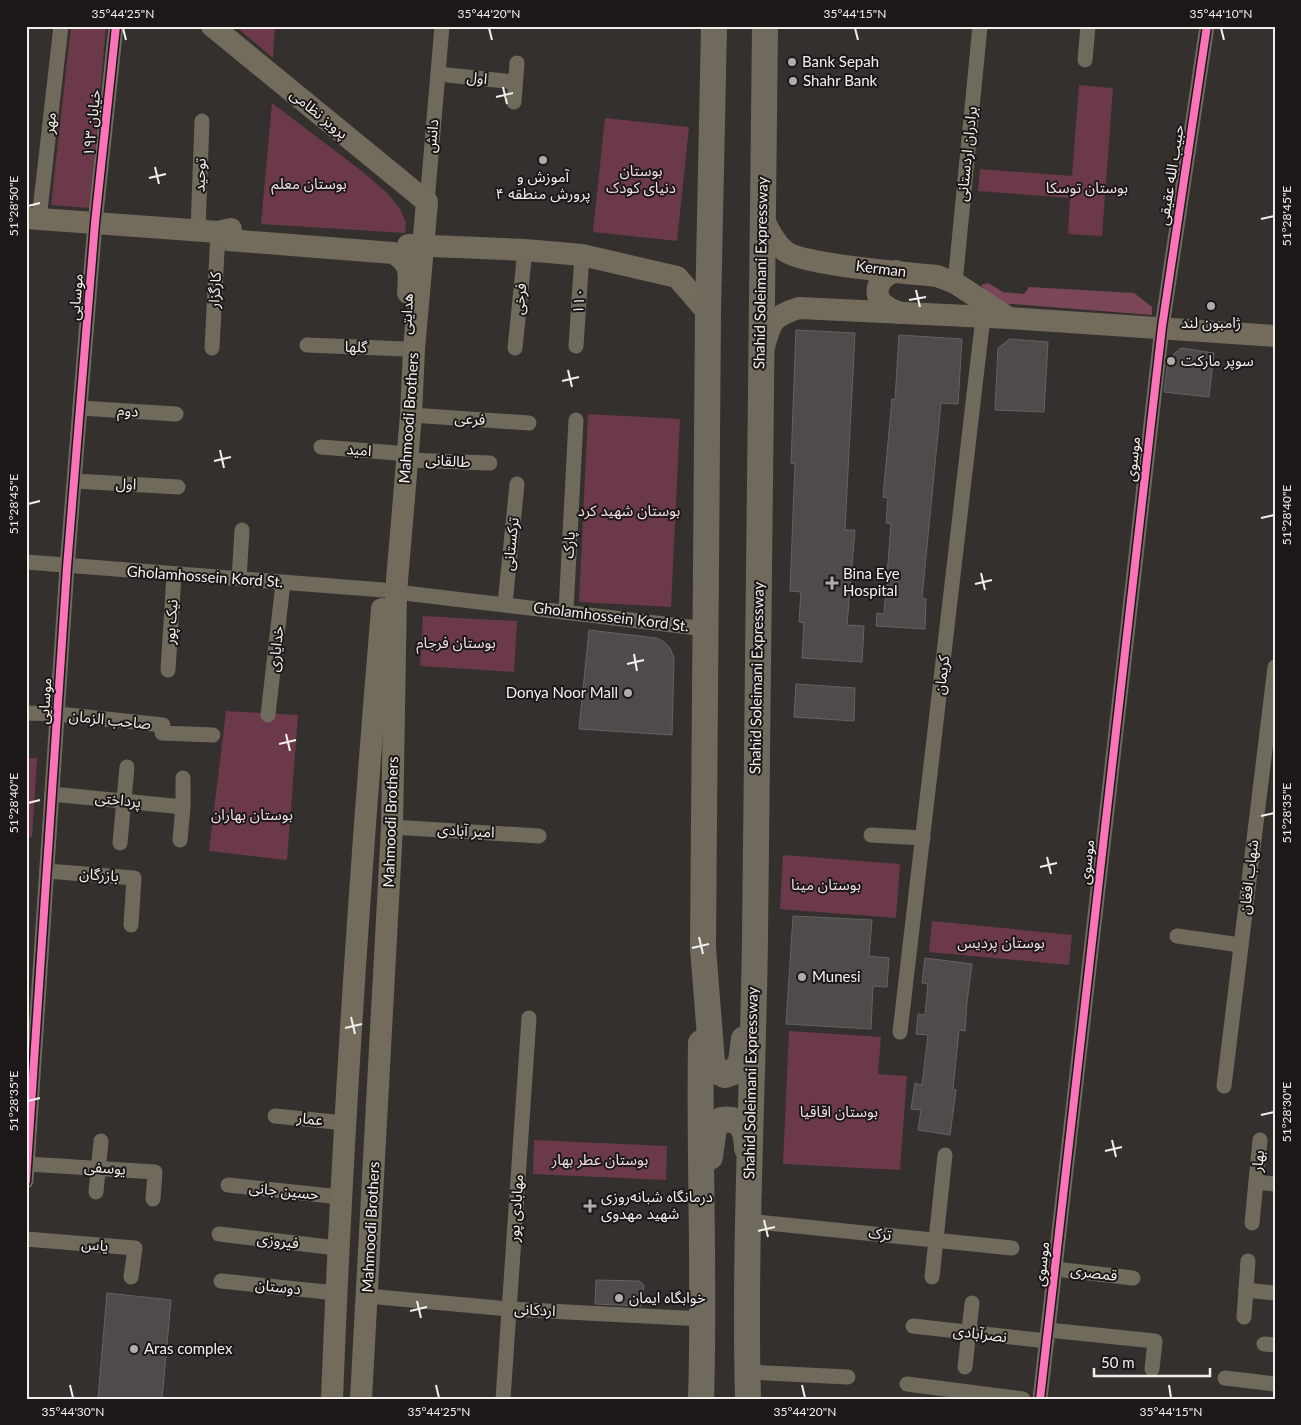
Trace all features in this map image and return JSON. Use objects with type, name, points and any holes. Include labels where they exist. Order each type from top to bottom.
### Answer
[{"type":"highway","points":[[700,1399],[703,1319],[700,1102],[708,313],[714,26]]},
{"type":"highway","name":"Shahid Soleimani Expressway","points":[[748,1399],[748,1221],[755,937],[765,26]]},
{"type":"highway","points":[[703,948],[712,1062],[717,1071],[725,1075],[734,1072],[740,1062],[755,937]]},
{"type":"highway","points":[[701,1218],[714,1128],[721,1120],[732,1118],[740,1123],[746,1136],[749,1167],[748,1221]]},
{"type":"main road","name":"پرویز نظامی","points":[[212,26],[427,202]]},
{"type":"main road","name":"دانش","points":[[422,246],[427,202]]},
{"type":"main road","name":"Kerman","points":[[762,216],[775,240],[787,252],[816,261],[937,276],[955,283],[1009,318]]},
{"type":"main road","name":"هدایتی","points":[[33,218],[208,231],[230,229],[422,246],[525,250],[582,256],[677,277],[708,313]]},
{"type":"main road","name":"هدایتی","points":[[208,231],[228,240],[393,253],[402,258],[409,270],[404,349],[402,456],[390,591]]},
{"type":"main road","name":"Mahmoodi Brothers","points":[[402,456],[411,415],[422,246]]},
{"type":"main road","points":[[896,271],[886,274],[880,282],[878,293],[882,303],[901,313]]},
{"type":"main road","name":"Kerman","points":[[760,358],[770,326],[782,314],[799,308],[1009,318],[1275,336]]},
{"type":"main road","name":"Mahmoodi Brothers","points":[[361,1399],[392,827],[390,591]]},
{"type":"main road","name":"Mahmoodi Brothers","points":[[332,1399],[337,1248],[364,826],[390,591]]},
{"type":"main road","points":[[336,1293],[367,1296]]},
{"type":"street","name":"مهر","points":[[33,218],[61,26]]},
{"type":"street","name":"خیابان ۱۹۳","points":[[95,223],[116,26]]},
{"type":"street","name":"دانش","points":[[427,202],[442,26]]},
{"type":"street","name":"برادران اردستانی","points":[[955,283],[980,26]]},
{"type":"street","points":[[1085,60],[1088,26]]},
{"type":"street","name":"حبیب الله عقیقی","points":[[1162,328],[1208,26]]},
{"type":"street","points":[[514,102],[517,63]]},
{"type":"street","name":"اول","points":[[438,74],[515,82]]},
{"type":"street","name":"توحید","points":[[202,121],[208,231]]},
{"type":"street","name":"موسایی","points":[[26,1181],[74,481],[95,223]]},
{"type":"street","name":"کارگزار","points":[[208,231],[212,348]]},
{"type":"street","name":"فرخی","points":[[516,348],[525,250]]},
{"type":"street","name":"۱۱۰","points":[[576,346],[582,256]]},
{"type":"street","name":"کریمان","points":[[900,1032],[983,317]]},
{"type":"street","name":"موسوی","points":[[1040,1399],[1162,328]]},
{"type":"street","name":"گلها","points":[[307,345],[404,349]]},
{"type":"street","name":"دوم","points":[[80,408],[176,414]]},
{"type":"street","name":"فرعی","points":[[411,415],[529,423]]},
{"type":"street","name":"پارک","points":[[566,611],[576,420]]},
{"type":"street","name":"امید","points":[[321,447],[402,456]]},
{"type":"street","name":"طالقانی","points":[[402,456],[490,463]]},
{"type":"street","name":"اول","points":[[74,481],[178,487]]},
{"type":"street","name":"ترکستانی","points":[[505,604],[517,484]]},
{"type":"street","points":[[239,579],[242,530]]},
{"type":"street","name":"Gholamhossein Kord St.","points":[[26,562],[68,567],[390,591],[706,629]]},
{"type":"street","name":"نیک پور","points":[[168,670],[174,575]]},
{"type":"street","name":"خدایاری","points":[[268,715],[283,582]]},
{"type":"street","name":"شهاب افغان","points":[[1224,1086],[1275,667]]},
{"type":"street","points":[[26,713],[58,714]]},
{"type":"street","name":"صاحب الزمان","points":[[58,714],[163,725],[162,733],[213,735]]},
{"type":"street","points":[[120,843],[127,767]]},
{"type":"street","points":[[180,840],[183,778]]},
{"type":"street","name":"پرداختی","points":[[52,794],[183,807]]},
{"type":"street","name":"امیر آبادی","points":[[392,827],[539,836]]},
{"type":"street","points":[[871,835],[923,838]]},
{"type":"street","name":"بازرگان","points":[[47,871],[134,878],[132,925]]},
{"type":"street","points":[[1177,936],[1241,945]]},
{"type":"street","name":"مهابادی پور","points":[[503,1399],[529,1018]]},
{"type":"street","name":"عمار","points":[[275,1116],[345,1123]]},
{"type":"street","name":"بهار","points":[[1252,1222],[1260,1140]]},
{"type":"street","points":[[96,1192],[101,1141]]},
{"type":"street","points":[[932,1277],[945,1155]]},
{"type":"street","name":"یوسفی","points":[[27,1170],[155,1165],[153,1199]]},
{"type":"street","name":"بهار","points":[[1256,1182],[1275,1184]]},
{"type":"street","name":"حسین جانی","points":[[228,1185],[340,1197]]},
{"type":"street","name":"ترک","points":[[748,1221],[1012,1248]]},
{"type":"street","name":"فیروزی","points":[[220,1234],[337,1248]]},
{"type":"street","name":"یاس","points":[[26,1239],[135,1248],[131,1277]]},
{"type":"street","points":[[1244,1317],[1248,1261]]},
{"type":"street","name":"قمصری","points":[[1055,1269],[1133,1278]]},
{"type":"street","name":"دوستان","points":[[221,1281],[336,1293]]},
{"type":"street","points":[[1246,1290],[1275,1293]]},
{"type":"street","name":"اردکانی","points":[[367,1296],[508,1309],[703,1319]]},
{"type":"street","points":[[965,1367],[972,1303]]},
{"type":"street","name":"نصرآبادی","points":[[913,1326],[969,1332],[1155,1340],[1152,1369]]},
{"type":"street","points":[[747,1372],[848,1377]]},
{"type":"street","points":[[1225,1378],[1275,1384]]},
{"type":"street","points":[[907,1384],[1023,1399]]},
{"type":"green space","points":[[71,26],[106,26],[90,208],[51,205]]},
{"type":"green space","points":[[235,26],[275,26],[273,58]]},
{"type":"green space","name":"بوستان توسکا","points":[[1079,85],[1113,88],[1102,236],[1068,234],[1070,198],[978,191],[980,169],[1072,176]]},
{"type":"green space","name":"بوستان معلم","points":[[272,103],[363,172],[389,195],[400,209],[406,223],[405,233],[261,224]]},
{"type":"green space","name":"بوستان دنیای کودک","points":[[605,118],[689,127],[677,241],[593,232]]},
{"type":"green space","name":"بوستان شهید کرد","points":[[588,414],[680,419],[671,607],[579,602]]},
{"type":"green space","name":"بوستان فرجام","points":[[423,616],[517,621],[514,672],[420,666]]},
{"type":"green space","name":"بوستان بهاران","points":[[226,711],[298,715],[287,860],[209,851]]},
{"type":"green space","points":[[26,758],[37,758],[32,837],[26,836]]},
{"type":"green space","name":"بوستان مینا","points":[[783,855],[900,864],[896,918],[780,909]]},
{"type":"green space","name":"بوستان پردیس","points":[[932,921],[1072,935],[1069,965],[929,952]]},
{"type":"green space","name":"بوستان اقاقیا","points":[[789,1031],[881,1037],[878,1074],[907,1076],[900,1170],[783,1164]]},
{"type":"green space","name":"بوستان عطر بهار","points":[[534,1140],[667,1146],[666,1180],[533,1174]]},
{"type":"shaded area","points":[[988,283],[1003,292],[1024,294],[1029,287],[1134,293],[1152,307],[1152,315],[999,303],[990,297],[981,285]]},
{"type":"building","points":[[796,330],[855,333],[845,530],[855,530],[847,625],[864,626],[862,662],[802,658],[804,623],[799,622],[801,592],[790,591],[795,464],[791,463]]},
{"type":"building","points":[[899,335],[962,339],[958,404],[941,403],[922,598],[926,599],[925,629],[876,626],[877,613],[884,614],[891,524],[886,523],[888,498],[883,497],[892,399],[895,400]]},
{"type":"building","points":[[1010,339],[1048,342],[1044,412],[995,410],[998,348]]},
{"type":"building","points":[[1181,348],[1214,353],[1209,397],[1164,392],[1168,359]]},
{"type":"building","name":"Donya Noor Mall","points":[[589,630],[656,638],[663,641],[670,648],[674,658],[672,735],[579,729]]},
{"type":"building","points":[[796,684],[855,688],[854,721],[794,717]]},
{"type":"building","points":[[793,916],[872,920],[869,956],[889,958],[887,987],[873,986],[871,1029],[786,1024]]},
{"type":"building","points":[[925,958],[972,964],[965,1031],[959,1030],[953,1089],[956,1090],[950,1135],[918,1130],[921,1110],[911,1109],[915,1083],[922,1085],[928,1035],[916,1034],[918,1014],[925,1015],[928,984],[922,983]]},
{"type":"building","name":"خوابگاه ایمان","points":[[596,1280],[639,1281],[644,1285],[641,1306],[595,1304]]},
{"type":"building","name":"Aras complex","points":[[107,1293],[171,1300],[162,1399],[98,1399]]},
{"type":"cycle path","points":[[26,1181],[67,567],[95,223],[116,26]]},
{"type":"cycle path","points":[[1040,1399],[1162,327],[1207,26]]},
{"type":"place","name":"Bank Sepah","points":[[792,62]]},
{"type":"place","name":"Shahr Bank","points":[[793,81]]},
{"type":"place","name":"آموزش و پرورش منطقه ۴","points":[[543,160]]},
{"type":"place","name":"ژامبون لند","points":[[1211,306]]},
{"type":"place","name":"سوپر مارکت","points":[[1171,361]]},
{"type":"place","name":"Bina Eye Hospital","points":[[832,583]]},
{"type":"place","name":"Donya Noor Mall","points":[[628,693]]},
{"type":"place","name":"Munesi","points":[[802,977]]},
{"type":"place","name":"درمانگاه شبانه‌روزی شهید مهدوی","points":[[590,1206]]},
{"type":"place","name":"خوابگاه ایمان","points":[[619,1298]]},
{"type":"place","name":"Aras complex","points":[[134,1349]]}]
